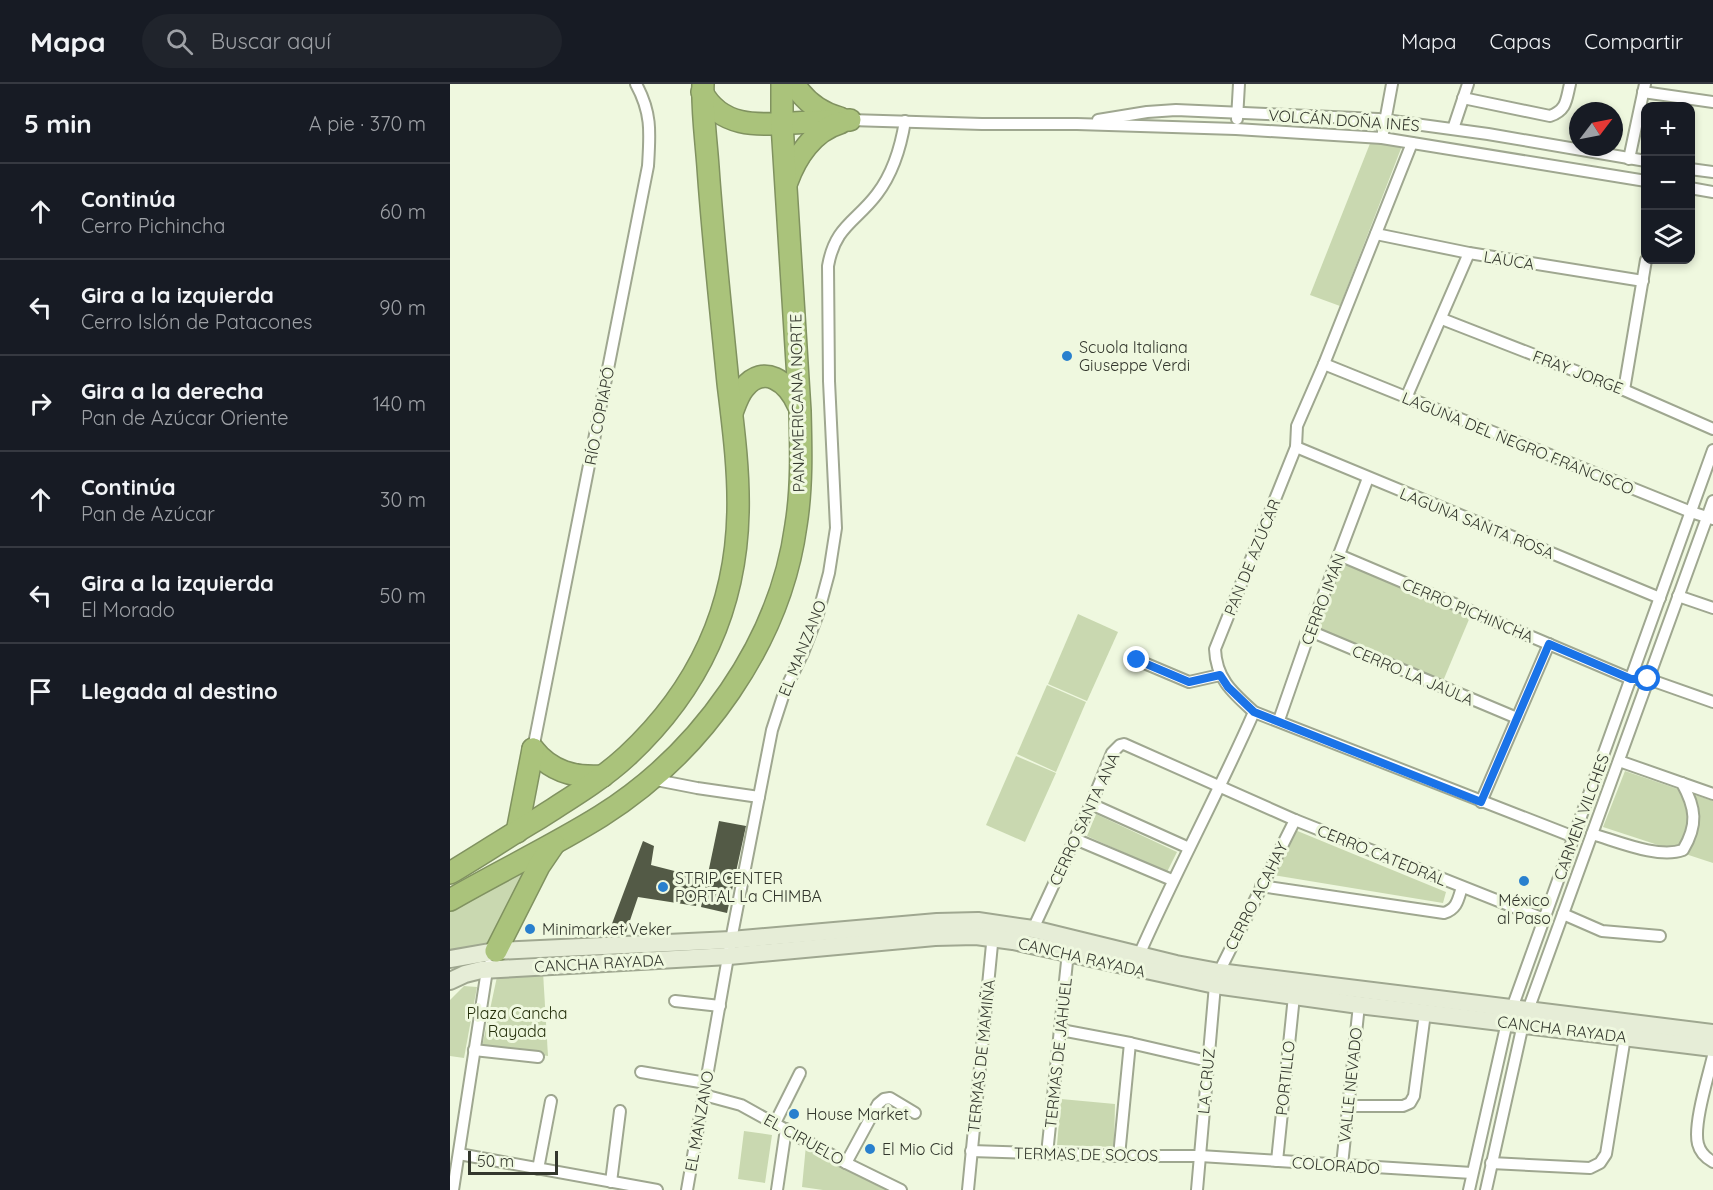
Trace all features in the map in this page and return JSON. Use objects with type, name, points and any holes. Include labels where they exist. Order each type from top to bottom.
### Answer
[{"type":"highway","name":"PANAMERICANA NORTE","points":[[450,900],[602,815],[651,778],[686,744],[720,705],[753,652],[771,614],[786,572],[800,495],[800,411],[782,124],[782,84]]},
{"type":"highway","points":[[794,84],[802,96],[819,109],[849,120]]},
{"type":"highway","points":[[703,88],[715,109],[734,120],[761,125],[849,120]]},
{"type":"highway","points":[[450,873],[603,776],[639,744],[678,699],[699,666],[720,617],[735,554],[737,478],[712,220],[703,88]]},
{"type":"highway","points":[[787,182],[798,157],[816,137],[830,126],[849,120]]},
{"type":"highway","points":[[732,413],[744,388],[754,380],[766,377],[778,380],[788,387],[800,411]]},
{"type":"highway","points":[[533,749],[544,761],[558,770],[584,777],[603,776]]},
{"type":"highway","points":[[517,832],[533,749]]},
{"type":"highway","points":[[491,961],[539,866],[556,842]]},
{"type":"street","name":"RÍO COPIAPÓ","points":[[533,749],[648,166],[649,113],[636,84]]},
{"type":"street","points":[[1236,129],[1239,84]]},
{"type":"street","points":[[1382,138],[1392,84]]},
{"type":"street","points":[[1453,129],[1468,84]]},
{"type":"street","points":[[1463,98],[1550,116],[1560,112],[1566,104],[1570,84]]},
{"type":"street","points":[[1629,159],[1644,88],[1713,102]]},
{"type":"street","name":"VOLCÁN DOÑA INÉS","points":[[1077,124],[1147,112],[1176,110],[1385,120],[1641,160]]},
{"type":"street","name":"VOLCÁN DOÑA INÉS","points":[[849,120],[1236,129],[1382,138],[1641,180]]},
{"type":"street","name":"EL MANZANO","points":[[687,1190],[730,948],[778,710],[818,614],[833,551],[836,528],[829,381],[828,266],[838,237],[844,228],[877,195],[886,180],[899,147],[905,121]]},
{"type":"street","name":"PAN DE AZÚCAR","points":[[1220,675],[1215,663],[1215,649],[1296,447],[1297,426],[1412,143]]},
{"type":"street","points":[[1695,170],[1713,172]]},
{"type":"street","points":[[1695,189],[1713,192]]},
{"type":"street","name":"LAUCA","points":[[1376,234],[1469,253],[1643,282]]},
{"type":"street","points":[[1406,398],[1469,253]]},
{"type":"street","points":[[1624,390],[1645,264]]},
{"type":"street","name":"FRAY JORGE","points":[[1442,319],[1624,390],[1713,429]]},
{"type":"street","name":"LAGUNA DEL NEGRO FRANCISCO","points":[[1324,364],[1710,518]]},
{"type":"street","name":"LAGUNA SANTA ROSA","points":[[1296,447],[1660,598]]},
{"type":"street","name":"CARMEN VILCHES","points":[[1469,1190],[1544,919],[1713,450]]},
{"type":"street","name":"CERRO IMÁN","points":[[1279,720],[1368,478]]},
{"type":"street","name":"CARMEN VILCHES","points":[[1486,1190],[1518,1016],[1563,914],[1678,596],[1710,518],[1713,501]]},
{"type":"street","name":"CERRO PICHINCHA","points":[[1339,555],[1631,679]]},
{"type":"street","points":[[1678,596],[1713,608]]},
{"type":"street","name":"CERRO LA JAULA","points":[[1310,631],[1517,718]]},
{"type":"street","points":[[1481,802],[1549,644]]},
{"type":"street","points":[[1137,660],[1189,682],[1220,675],[1228,687],[1254,712],[1574,837]]},
{"type":"street","points":[[1631,679],[1648,679],[1713,702]]},
{"type":"street","points":[[1139,955],[1172,880],[1220,788],[1254,712]]},
{"type":"street","name":"CERRO SANTA ANA","points":[[1033,929],[1112,753],[1120,745],[1124,744],[1220,788]]},
{"type":"street","points":[[1619,761],[1713,794]]},
{"type":"street","points":[[651,778],[697,788],[759,797]]},
{"type":"street","points":[[1592,834],[1654,851],[1678,852],[1683,850],[1690,839],[1694,825],[1693,810],[1682,783]]},
{"type":"street","name":"CERRO CATEDRAL","points":[[1220,788],[1544,919]]},
{"type":"street","points":[[1091,804],[1189,848]]},
{"type":"street","name":"CERRO ACAHAY","points":[[1217,979],[1295,820]]},
{"type":"street","points":[[1075,838],[1172,880]]},
{"type":"street","points":[[1261,886],[1444,913],[1456,906],[1462,887]]},
{"type":"street","points":[[1563,914],[1602,932],[1660,936]]},
{"type":"street","name":"CANCHA RAYADA","points":[[450,959],[491,961],[730,948],[937,922],[993,930],[1132,968],[1518,1016],[1713,1033]]},
{"type":"street","name":"CANCHA RAYADA","points":[[993,930],[1033,929],[1139,955],[1217,979],[1294,996],[1425,1013],[1518,1016],[1625,1037],[1713,1048]]},
{"type":"street","name":"TERMAS DE MAMIÑA","points":[[968,1190],[993,930]]},
{"type":"street","name":"TERMAS DE JAHUEL","points":[[1047,1154],[1068,952]]},
{"type":"street","points":[[453,1190],[474,1050],[491,961]]},
{"type":"street","name":"CANCHA RAYADA","points":[[450,981],[491,961]]},
{"type":"street","name":"LA CRUZ","points":[[1197,1190],[1217,979]]},
{"type":"street","name":"PORTILLO","points":[[1277,1161],[1294,996]]},
{"type":"street","points":[[675,1002],[720,1006]]},
{"type":"street","name":"VALLE NEVADO","points":[[1342,1165],[1359,1005]]},
{"type":"street","points":[[1348,1106],[1403,1106],[1410,1103],[1414,1096],[1425,1013]]},
{"type":"street","points":[[1061,1030],[1208,1061]]},
{"type":"street","points":[[1491,1162],[1590,1168],[1600,1163],[1606,1154],[1625,1037]]},
{"type":"street","points":[[1119,1156],[1130,1043]]},
{"type":"street","points":[[474,1050],[538,1057]]},
{"type":"street","points":[[1713,1056],[1696,1134],[1698,1148],[1707,1159],[1713,1162]]},
{"type":"street","points":[[641,1072],[706,1083]]},
{"type":"street","points":[[775,1123],[800,1073]]},
{"type":"street","name":"EL CIRUELO","points":[[704,1095],[741,1105],[846,1163],[901,1190]]},
{"type":"street","points":[[846,1163],[878,1104],[884,1099],[890,1098],[915,1113]]},
{"type":"street","points":[[538,1169],[551,1101]]},
{"type":"street","points":[[610,1182],[620,1111]]},
{"type":"street","points":[[777,1190],[786,1129]]},
{"type":"street","name":"TERMAS DE SOCOS","points":[[971,1151],[1200,1156]]},
{"type":"street","points":[[459,1154],[657,1190]]},
{"type":"street","name":"COLORADO","points":[[1200,1156],[1472,1173]]},
{"type":"green space","points":[[1371,141],[1402,146],[1340,306],[1310,295]]},
{"type":"green space","points":[[1342,562],[1470,617],[1443,681],[1317,628]]},
{"type":"green space","points":[[1078,614],[1118,632],[1087,701],[1048,684]]},
{"type":"green space","points":[[1047,685],[1086,702],[1056,772],[1017,754]]},
{"type":"green space","points":[[1016,756],[1056,773],[1025,842],[986,825]]},
{"type":"green space","points":[[1625,771],[1713,801],[1713,863],[1603,827]]},
{"type":"green space","points":[[1096,814],[1177,852],[1167,872],[1087,836]]},
{"type":"green space","points":[[1295,830],[1446,892],[1443,903],[1273,875]]},
{"type":"green space","points":[[530,861],[488,946],[450,952],[450,912],[468,896]]},
{"type":"green space","name":"Plaza Cancha Rayada","points":[[498,972],[543,972],[548,1056],[482,1047]]},
{"type":"green space","name":"Plaza Cancha Rayada","points":[[464,986],[477,987],[464,1058],[450,1056],[450,1000]]},
{"type":"green space","points":[[1061,1099],[1115,1104],[1114,1147],[1057,1145]]},
{"type":"green space","points":[[744,1131],[772,1135],[765,1183],[738,1179]]},
{"type":"green space","points":[[806,1145],[895,1190],[823,1190],[802,1187]]},
{"type":"building","name":"STRIP CENTER PORTAL La CHIMBA","points":[[719,821],[746,826],[727,913],[701,907]]},
{"type":"building","name":"STRIP CENTER PORTAL La CHIMBA","points":[[643,841],[654,846],[651,865],[702,878],[696,906],[638,897],[625,935],[610,929]]},
{"type":"place","name":"Scuola Italiana Giuseppe Verdi","points":[[1067,356]]},
{"type":"place","name":"México al Paso","points":[[1524,881]]},
{"type":"place","name":"STRIP CENTER PORTAL La CHIMBA","points":[[663,887]]},
{"type":"place","name":"Minimarket Veker","points":[[530,929]]},
{"type":"place","name":"House Market","points":[[794,1114]]},
{"type":"place","name":"El Mio Cid","points":[[870,1149]]},
{"type":"route","points":[[1137,660],[1189,682],[1220,675],[1228,687],[1254,712],[1481,802],[1549,644],[1631,679],[1648,679]]}]
